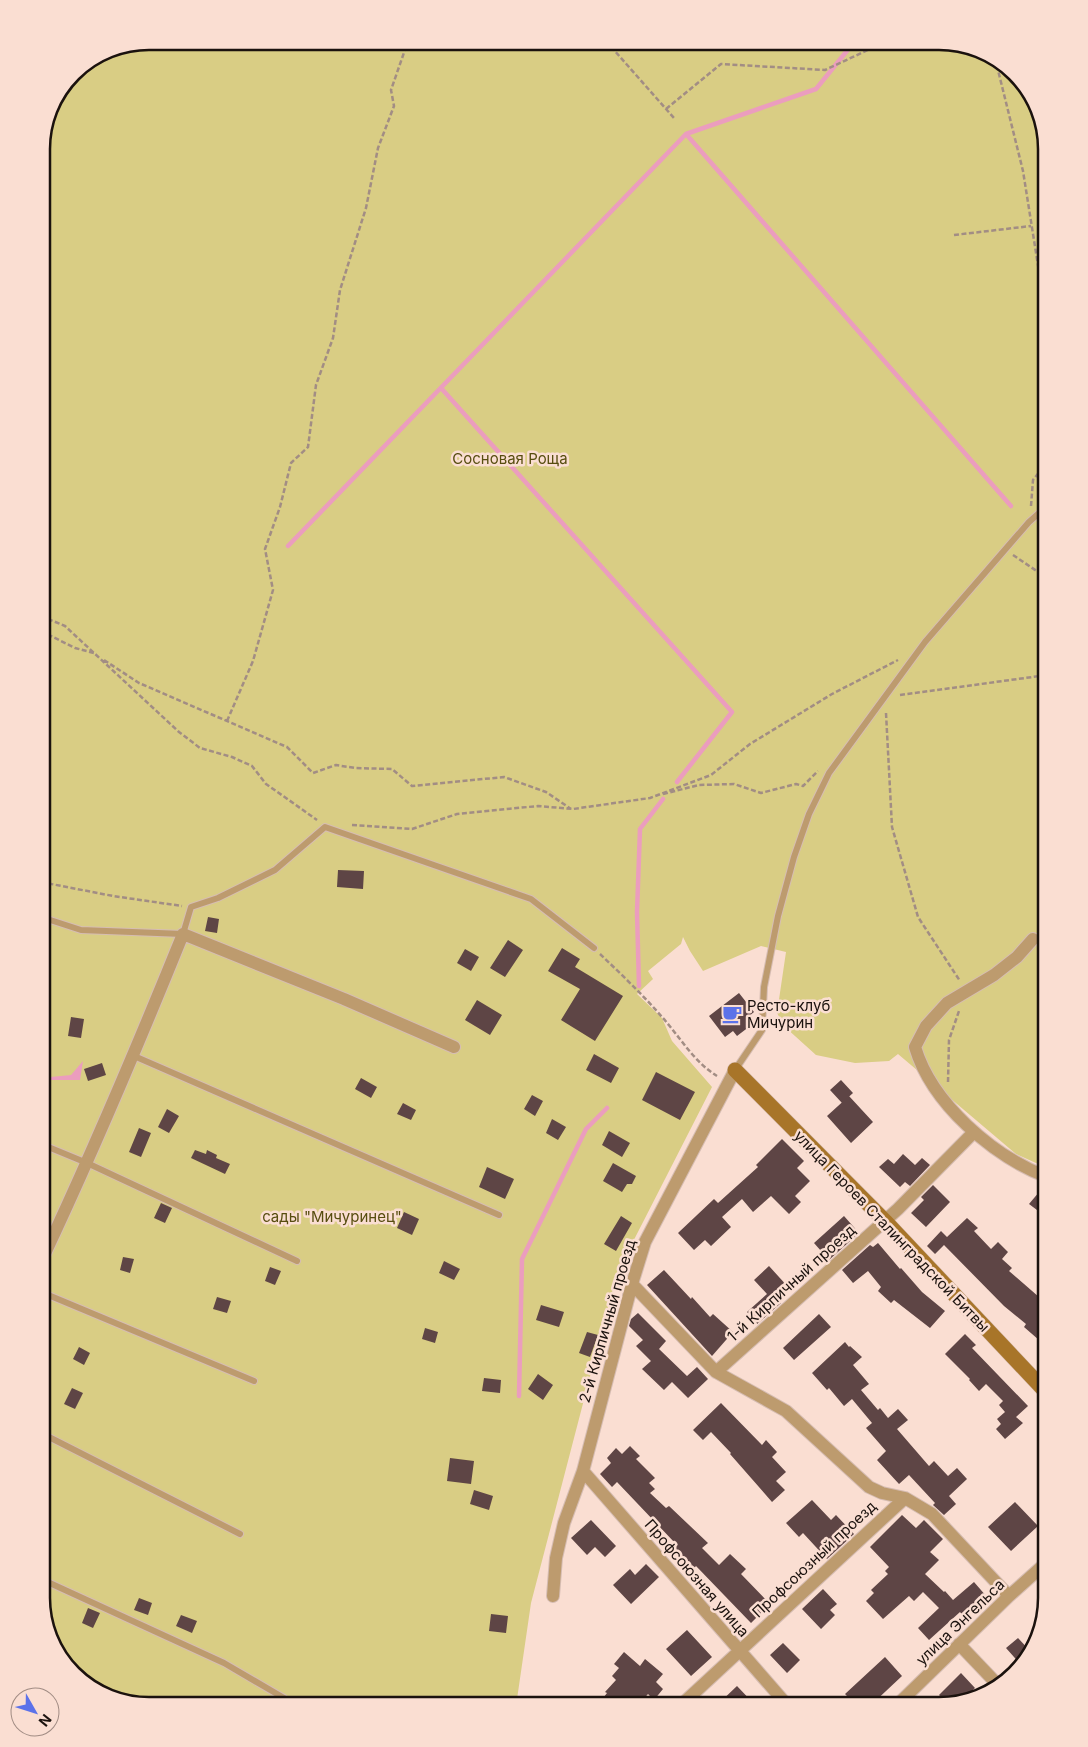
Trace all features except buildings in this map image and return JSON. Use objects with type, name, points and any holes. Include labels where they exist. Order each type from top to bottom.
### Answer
[{"type":"street","points":[[50,1243],[134,1056],[183,934],[344,999],[454,1047]]},
{"type":"street","points":[[1033,939],[1017,957],[994,975],[946,1003],[926,1026],[915,1047],[920,1063],[948,1107],[973,1133],[1030,1171],[1038,1174]]},
{"type":"street","name":"улица Героев Сталинградской Битвы","points":[[735,1070],[885,1221],[1038,1383]]},
{"type":"street","name":"2-й Кирпичный проезд","points":[[553,1596],[556,1558],[564,1523],[583,1471],[632,1284],[645,1242],[735,1070]]},
{"type":"street","name":"1-й Кирпичный проезд","points":[[716,1372],[885,1221],[973,1133]]},
{"type":"street","points":[[632,1284],[716,1372],[786,1411],[869,1487],[882,1493],[905,1498],[932,1514],[1009,1596]]},
{"type":"street","name":"Профсоюзная улица","points":[[583,1471],[780,1697]]},
{"type":"street","name":"Профсоюзный проезд","points":[[690,1697],[905,1498]]},
{"type":"street","name":"улица Энгельса","points":[[905,1697],[1038,1570]]},
{"type":"street","points":[[959,1644],[994,1680]]},
{"type":"lane","points":[[735,1070],[762,1030],[764,987],[778,916],[794,857],[809,814],[829,773],[925,642],[1005,549],[1038,514]]},
{"type":"lane","points":[[50,919],[81,930],[183,934],[191,907],[218,898],[275,870],[325,827],[531,899],[594,948]]},
{"type":"lane","points":[[134,1056],[499,1214]]},
{"type":"lane","points":[[50,1148],[87,1163],[297,1261]]},
{"type":"lane","points":[[50,1296],[254,1381]]},
{"type":"lane","points":[[50,1438],[240,1534]]},
{"type":"lane","points":[[50,1583],[224,1663],[282,1697]]},
{"type":"path","points":[[227,721],[253,662],[273,590],[265,549],[280,507],[291,463],[308,447],[316,385],[333,338],[340,290],[366,208],[378,148],[394,106],[391,90],[405,50]]},
{"type":"path","points":[[614,50],[674,118]]},
{"type":"path","points":[[666,109],[721,64],[825,70],[869,50]]},
{"type":"path","points":[[998,70],[1023,171],[1038,268]]},
{"type":"path","points":[[954,234],[1031,226]]},
{"type":"path","points":[[1029,522],[1033,480],[1038,474]]},
{"type":"path","points":[[1005,549],[1038,572]]},
{"type":"path","points":[[50,620],[66,626],[179,732],[200,748],[232,757],[252,766],[266,784],[325,827],[347,824],[412,829],[457,814],[538,806],[573,809],[650,798],[700,785],[734,784],[761,793],[796,784],[803,786],[826,762],[838,760]]},
{"type":"path","points":[[50,636],[75,648],[95,653],[138,683],[287,747],[313,773],[336,765],[355,768],[392,769],[412,786],[504,777],[546,792],[573,809]]},
{"type":"path","points":[[650,798],[711,775],[759,739],[832,694],[902,657]]},
{"type":"path","points":[[948,1107],[950,1040],[966,991],[918,917],[892,827],[885,697],[1038,676]]},
{"type":"path","points":[[50,884],[113,896],[191,907]]},
{"type":"path","points":[[594,948],[662,1017],[704,1068],[720,1078]]},
{"type":"green space","name":"Сосновая Роща","points":[[149,50],[946,50],[971,55],[994,67],[1021,94],[1028,105],[1035,123],[1038,149],[1038,1164],[1016,1154],[898,1054],[889,1061],[855,1063],[816,1055],[785,1027],[777,1013],[786,952],[761,946],[703,971],[683,937],[681,944],[648,971],[653,979],[637,994],[662,1018],[672,1041],[712,1087],[617,1273],[531,1603],[517,1697],[142,1697],[117,1692],[94,1680],[67,1653],[55,1630],[50,1605],[50,142],[53,123],[63,99],[70,89],[99,63],[123,53]]},
{"type":"shaded area","points":[[83,1061],[80,1080],[50,1080],[50,1077],[71,1075]]},
{"type":"waterway","points":[[288,546],[686,134],[816,89],[848,50]]},
{"type":"waterway","points":[[686,134],[1011,506]]},
{"type":"waterway","points":[[441,388],[732,712],[677,782]]},
{"type":"waterway","points":[[639,986],[637,912],[640,829],[663,799]]},
{"type":"waterway","points":[[519,1396],[522,1259],[586,1129],[607,1108]]},
{"type":"place","name":"Ресто-клуб Мичурин","points":[[732,1014]]},
{"type":"park label","name":"сады \"Мичуринец\"","points":[[332,1216]]}]
